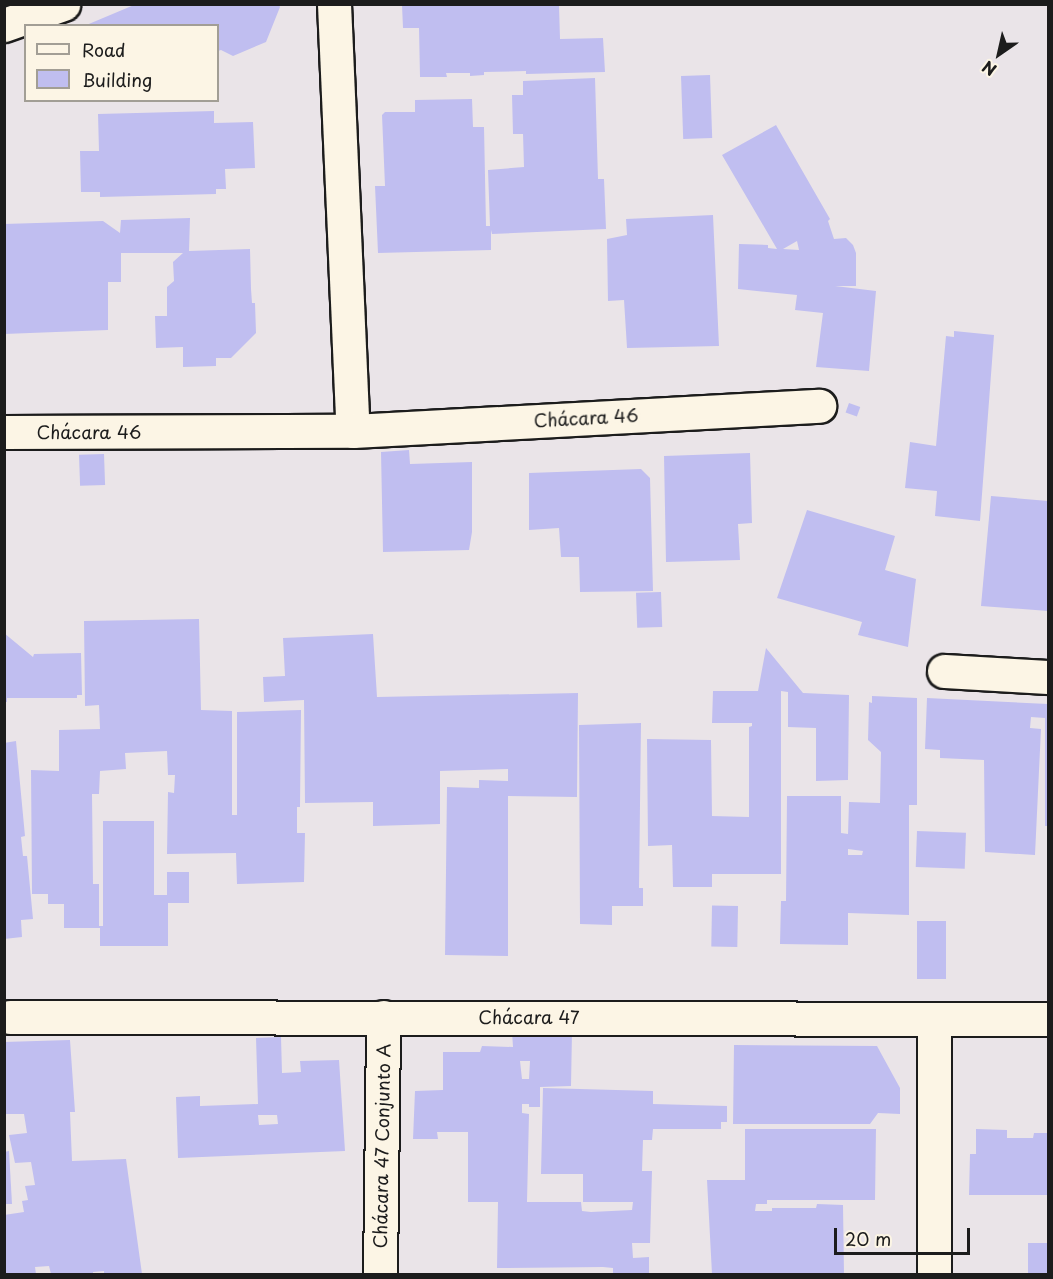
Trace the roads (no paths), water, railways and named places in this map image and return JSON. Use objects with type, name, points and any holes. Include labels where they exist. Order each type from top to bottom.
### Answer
[{"type":"street","points":[[4,26],[63,4]]},
{"type":"street","points":[[334,4],[353,431]]},
{"type":"street","name":"Chácara 46","points":[[4,432],[353,431],[819,406]]},
{"type":"street","points":[[944,672],[1048,677]]},
{"type":"street","name":"Chácara 47","points":[[10,1017],[1048,1019]]},
{"type":"street","name":"Chácara 47 Conjunto A","points":[[380,1275],[383,1017]]},
{"type":"street","points":[[934,1019],[934,1275]]}]
